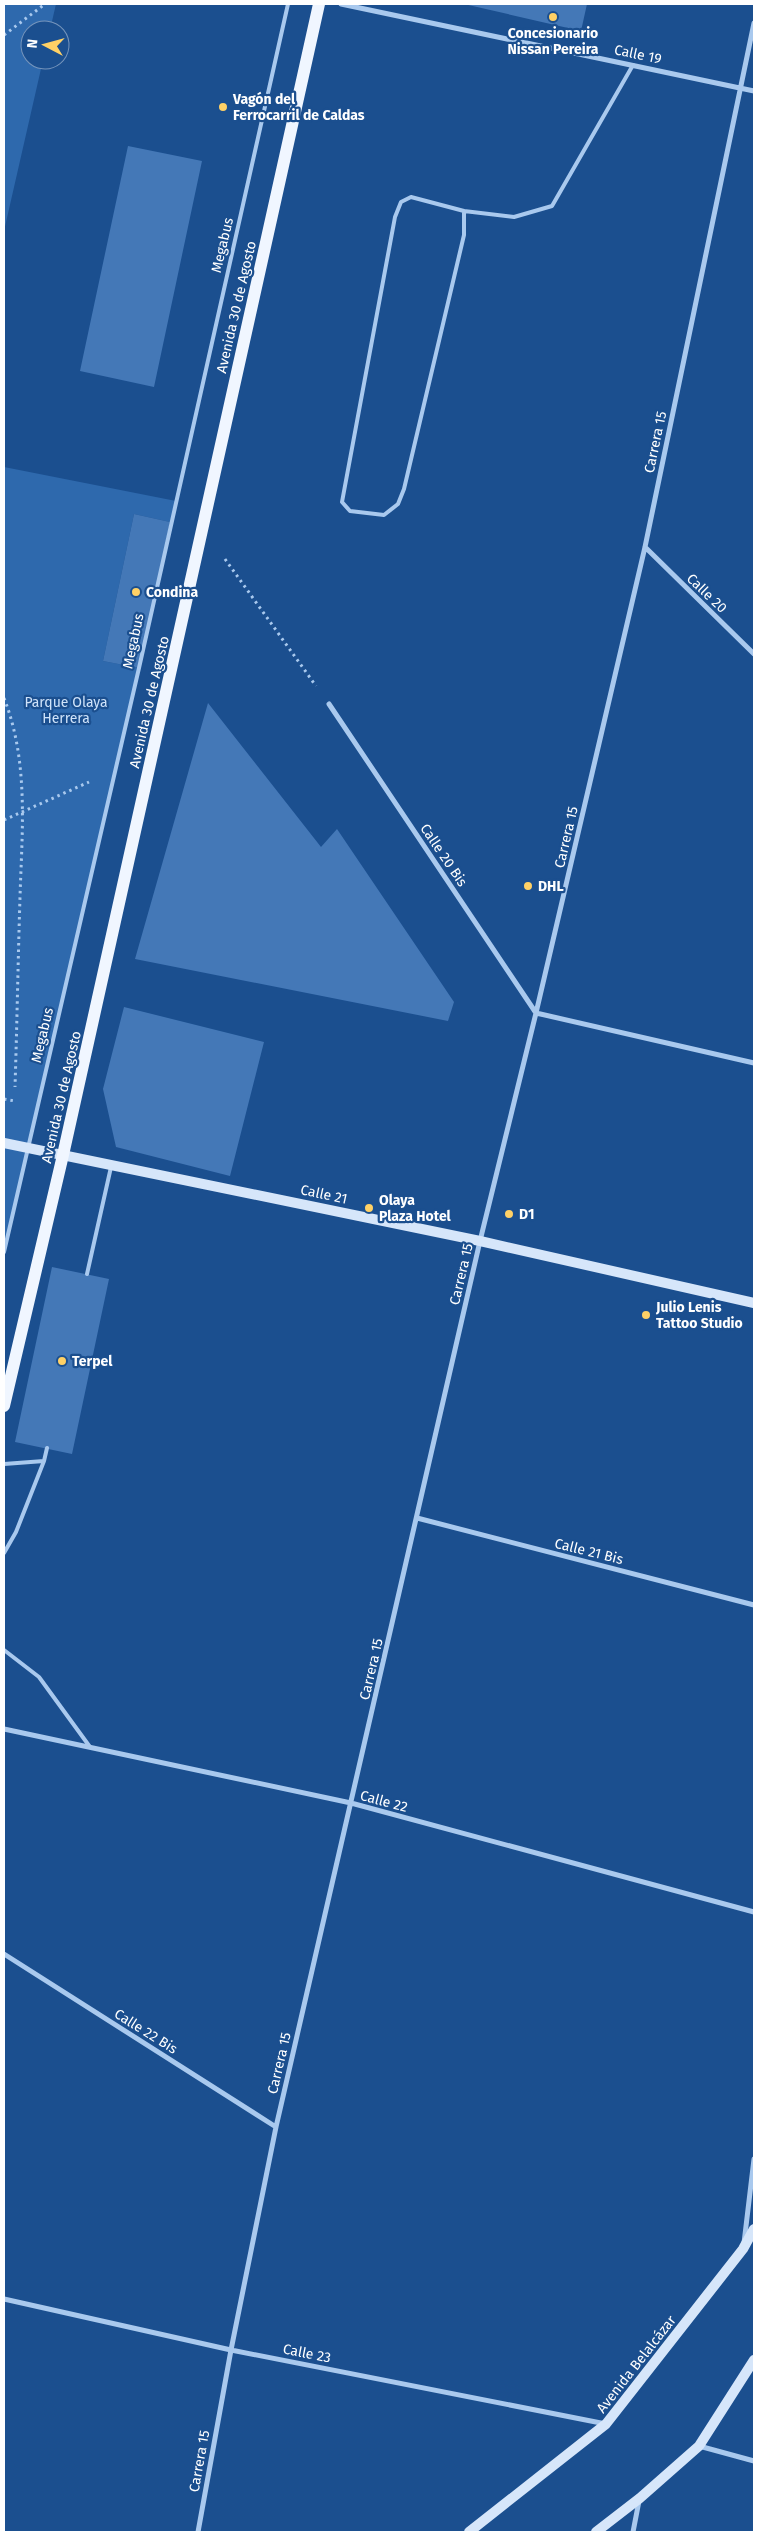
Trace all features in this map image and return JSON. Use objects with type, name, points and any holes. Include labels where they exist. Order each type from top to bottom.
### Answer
[{"type":"main road","name":"Avenida 30 de Agosto","points":[[4,1406],[63,1155],[319,4]]},
{"type":"main road","name":"Calle 21","points":[[4,1143],[480,1241],[754,1303]]},
{"type":"main road","name":"Avenida Belalcázar","points":[[469,2532],[606,2424],[743,2249],[754,2229]]},
{"type":"main road","points":[[596,2532],[640,2498],[699,2446],[754,2360]]},
{"type":"street","name":"Calle 19","points":[[341,4],[754,91]]},
{"type":"street","name":"Carrera 15","points":[[198,2532],[230,2350],[276,2127],[480,1241],[536,1013],[645,547],[754,23]]},
{"type":"street","name":"Calle 20","points":[[645,547],[754,654]]},
{"type":"street","name":"Calle 20 Bis","points":[[329,704],[536,1013]]},
{"type":"street","points":[[536,1013],[754,1063]]},
{"type":"street","name":"Calle 21 Bis","points":[[417,1518],[754,1605]]},
{"type":"street","name":"Calle 22","points":[[4,1728],[351,1803],[754,1912]]},
{"type":"street","name":"Calle 22 Bis","points":[[4,1954],[276,2127]]},
{"type":"street","points":[[743,2249],[754,2159]]},
{"type":"street","name":"Calle 23","points":[[4,2299],[230,2350],[606,2424]]},
{"type":"street","points":[[699,2446],[754,2461]]},
{"type":"street","points":[[633,2532],[640,2498]]},
{"type":"lane","name":"Megabus","points":[[4,1252],[288,4]]},
{"type":"lane","points":[[464,211],[464,235],[404,490],[398,504],[384,515],[350,511],[342,502],[395,217],[401,202],[412,197],[464,211],[514,217],[552,206],[633,64]]},
{"type":"lane","points":[[86,1274],[112,1165]]},
{"type":"lane","points":[[4,1553],[16,1532],[44,1461],[47,1448]]},
{"type":"lane","points":[[4,1464],[44,1461]]},
{"type":"lane","points":[[4,1650],[39,1677],[90,1747]]},
{"type":"path","points":[[4,35],[45,4]]},
{"type":"path","points":[[203,527],[329,704]]},
{"type":"path","points":[[4,698],[11,718],[21,764],[22,812],[15,1102],[4,1099]]},
{"type":"path","points":[[4,820],[94,780]]},
{"type":"green space","points":[[4,4],[56,4],[52,20],[20,20],[20,70],[41,70],[4,231]]},
{"type":"green space","name":"Parque Olaya Herrera","points":[[4,467],[176,501],[170,522],[134,514],[103,661],[139,668],[4,1252]]},
{"type":"building","name":"Concesionario Nissan Pereira","points":[[464,4],[587,4],[581,31]]},
{"type":"building","points":[[128,146],[202,161],[154,387],[80,371]]},
{"type":"building","name":"Condina","points":[[134,514],[170,522],[139,668],[103,661]]},
{"type":"building","points":[[208,703],[321,847],[337,829],[454,1002],[448,1021],[135,959]]},
{"type":"building","points":[[124,1007],[264,1042],[230,1176],[116,1147],[103,1089]]},
{"type":"building","name":"Terpel","points":[[52,1267],[109,1279],[72,1454],[15,1442]]},
{"type":"place","name":"Concesionario Nissan Pereira","points":[[553,17]]},
{"type":"place","name":"Vagón del Ferrocarril de Caldas","points":[[223,107]]},
{"type":"place","name":"Condina","points":[[136,592]]},
{"type":"place","name":"DHL","points":[[528,886]]},
{"type":"place","name":"Olaya Plaza Hotel","points":[[369,1208]]},
{"type":"place","name":"D1","points":[[509,1214]]},
{"type":"place","name":"Julio Lenis Tattoo Studio","points":[[646,1315]]},
{"type":"place","name":"Terpel","points":[[62,1361]]}]
